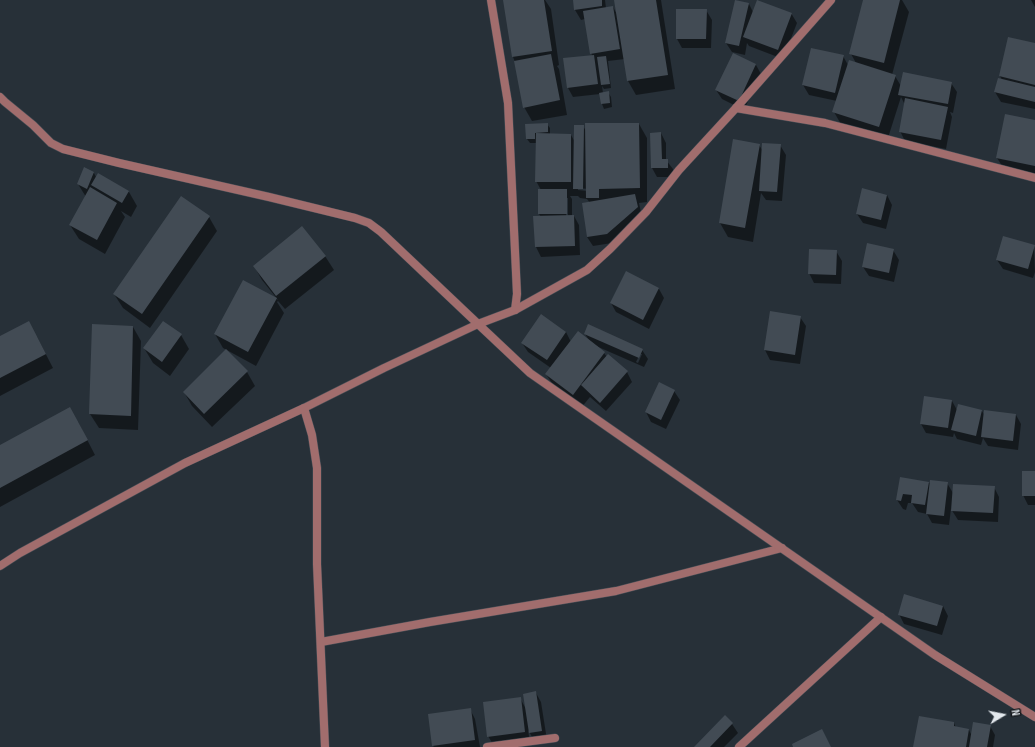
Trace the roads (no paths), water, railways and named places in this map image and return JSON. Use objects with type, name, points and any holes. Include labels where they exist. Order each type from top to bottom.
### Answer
[{"type":"street","points":[[491,0],[508,103],[517,294],[515,310]]},
{"type":"street","points":[[0,566],[20,553],[185,463],[304,408],[384,368],[478,324],[515,310],[587,270],[646,212],[678,170],[736,108],[832,0]]},
{"type":"street","points":[[0,97],[33,125],[51,143],[63,148],[119,163],[276,198],[356,218],[369,223],[387,238],[530,373],[882,617],[934,655],[1035,716]]},
{"type":"street","points":[[736,108],[825,123],[1035,178]]},
{"type":"street","points":[[304,408],[312,435],[317,468],[317,564],[325,747]]},
{"type":"street","points":[[321,642],[616,591],[782,548]]},
{"type":"street","points":[[739,747],[882,617]]},
{"type":"street","points":[[488,747],[555,738]]}]
